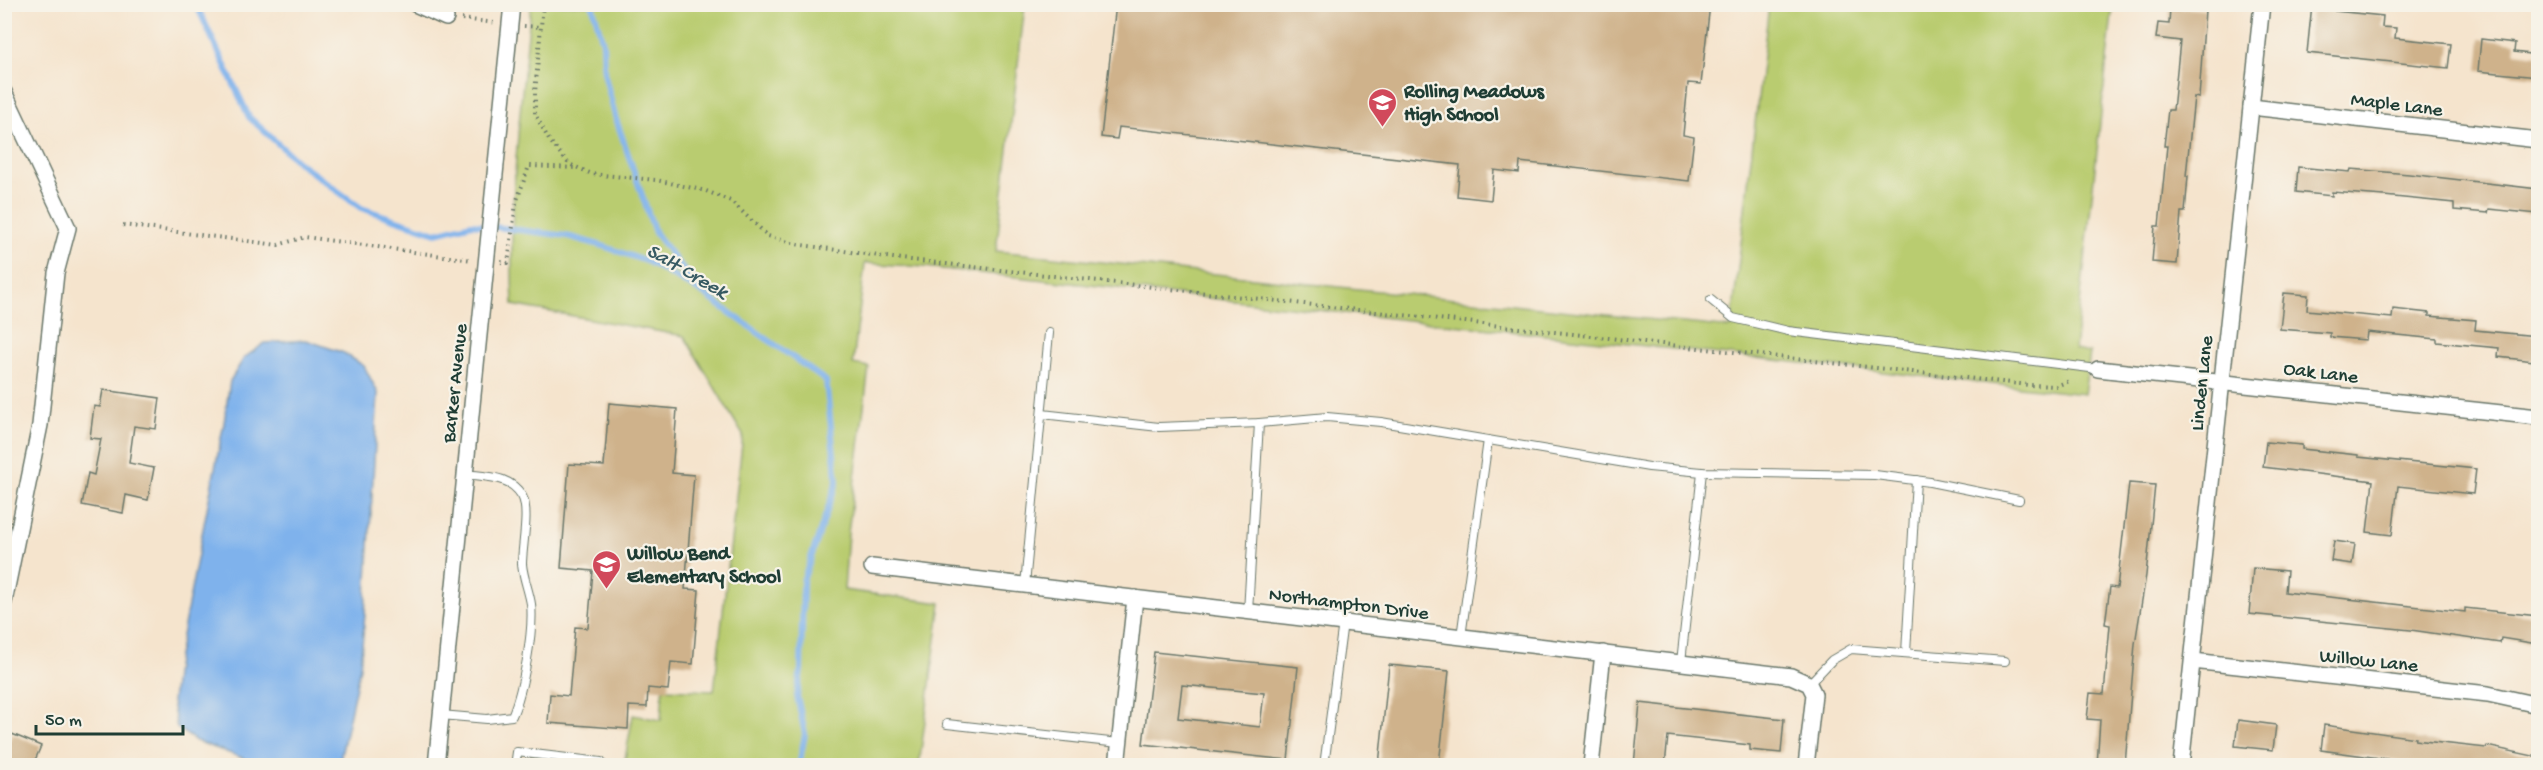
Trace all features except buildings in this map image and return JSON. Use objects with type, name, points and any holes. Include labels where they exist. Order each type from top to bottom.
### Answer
[{"type":"street","points":[[414,4],[446,18]]},
{"type":"street","name":"Barker Avenue","points":[[436,765],[512,4]]},
{"type":"street","name":"Linden Lane","points":[[2181,765],[2262,4]]},
{"type":"street","points":[[4,92],[68,228],[56,273],[40,425],[4,602]]},
{"type":"street","name":"Maple Lane","points":[[2251,107],[2538,141]]},
{"type":"street","name":"Oak Lane","points":[[2098,369],[2538,417]]},
{"type":"street","name":"Northampton Drive","points":[[872,567],[1791,675],[1811,689]]},
{"type":"street","points":[[1117,765],[1135,598]]},
{"type":"street","points":[[1591,765],[1602,653]]},
{"type":"street","name":"Willow Lane","points":[[2193,661],[2476,692],[2538,705]]},
{"type":"street","points":[[1806,765],[1811,689]]},
{"type":"lane","points":[[1712,300],[1733,318],[1788,331],[2098,369]]},
{"type":"lane","points":[[1026,585],[1049,333]]},
{"type":"lane","points":[[1042,414],[1159,427],[1259,423],[1328,417],[1381,422],[1649,467],[1702,472],[1875,475],[1916,480],[2019,500]]},
{"type":"lane","points":[[1248,612],[1259,423]]},
{"type":"lane","points":[[1461,636],[1488,440]]},
{"type":"lane","points":[[1681,662],[1702,472]]},
{"type":"lane","points":[[441,715],[487,719],[512,716],[520,698],[527,658],[531,606],[522,566],[525,513],[522,496],[506,479],[465,474]]},
{"type":"lane","points":[[1906,653],[1916,480]]},
{"type":"lane","points":[[1324,765],[1343,622]]},
{"type":"lane","points":[[1811,689],[1832,660],[1851,649],[2005,661]]},
{"type":"lane","points":[[947,724],[1119,742]]},
{"type":"lane","points":[[515,765],[517,752],[601,762],[601,765]]},
{"type":"path","points":[[543,4],[535,114],[549,140],[569,164],[592,174],[656,180],[706,191],[731,201],[768,236],[795,244],[892,258],[2029,385],[2056,386],[2098,369]]},
{"type":"path","points":[[123,225],[278,245],[305,237],[465,260],[488,253],[508,263],[516,203],[529,166],[577,168]]},
{"type":"green space","points":[[531,5],[1025,5],[996,251],[1731,328],[1769,5],[2113,5],[2075,350],[2090,353],[2084,394],[925,267],[865,263],[853,364],[869,367],[848,533],[844,590],[941,603],[919,765],[624,765],[633,715],[661,720],[663,689],[714,691],[743,435],[684,336],[513,305],[514,192]]},
{"type":"water","points":[[306,340],[344,353],[364,366],[378,393],[360,667],[339,765],[262,765],[196,741],[177,728],[172,702],[176,666],[224,423],[230,381],[244,358],[265,343]]},
{"type":"waterway","name":"Salt Creek","points":[[196,4],[249,117],[298,162],[361,208],[436,233],[472,224],[567,236],[648,262],[701,292],[826,381],[837,482],[803,581],[801,670],[797,696],[805,734],[799,766]]},
{"type":"waterway","points":[[592,4],[603,43],[604,72],[615,116],[655,233],[698,289]]},
{"type":"place","name":"Rolling Meadows High School","points":[[1383,128]]},
{"type":"place","name":"Willow Bend Elementary School","points":[[606,590]]}]
